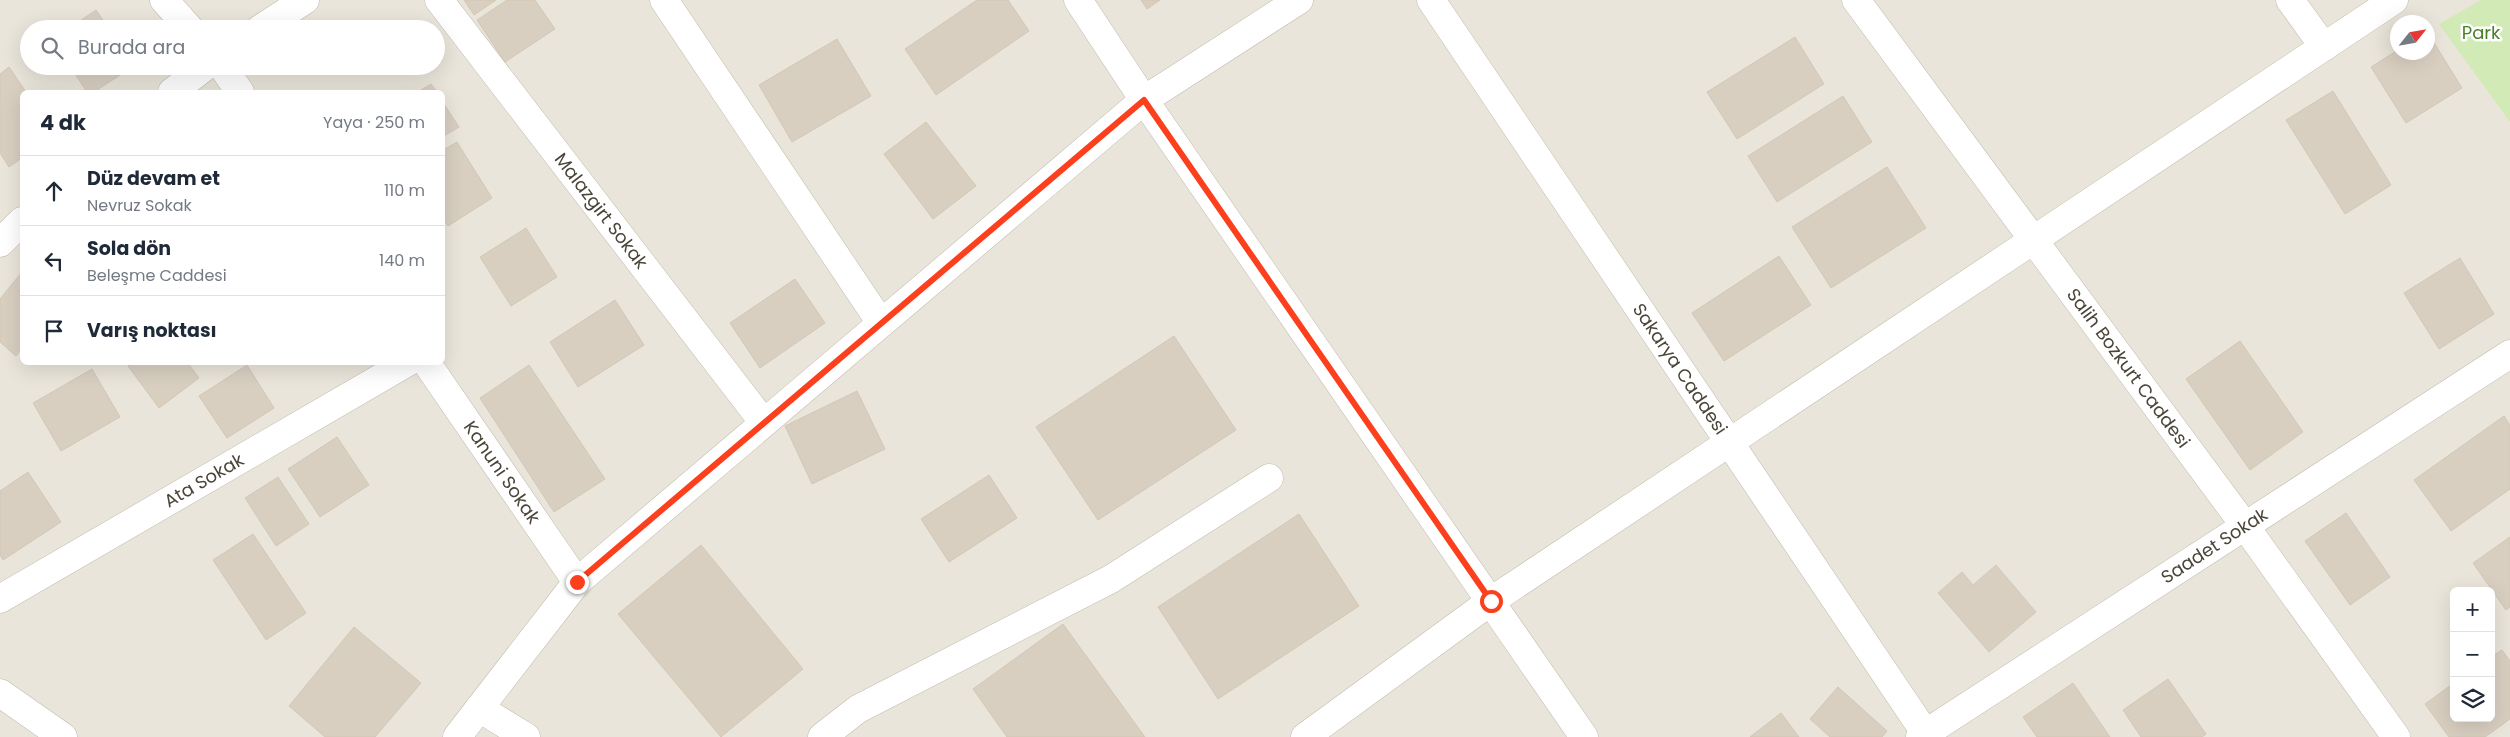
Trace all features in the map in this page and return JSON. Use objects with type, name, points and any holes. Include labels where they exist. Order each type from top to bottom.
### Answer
[{"type":"street","points":[[164,0],[182,20]]},
{"type":"street","points":[[274,20],[305,0]]},
{"type":"street","name":"Malazgirt Sokak","points":[[438,0],[764,423]]},
{"type":"street","points":[[664,0],[881,323]]},
{"type":"street","points":[[1078,0],[1144,100],[1584,737]]},
{"type":"street","points":[[456,737],[577,582],[1144,100],[1299,0]]},
{"type":"street","name":"Sakarya Caddesi","points":[[1431,0],[1925,736]]},
{"type":"street","name":"Salih Bozkurt Caddesi","points":[[1856,0],[2244,526],[2396,737]]},
{"type":"street","points":[[2290,0],[2324,47]]},
{"type":"street","points":[[1305,737],[1491,601],[2394,0]]},
{"type":"street","points":[[175,90],[194,75]]},
{"type":"street","points":[[228,75],[239,90]]},
{"type":"street","points":[[0,243],[20,223]]},
{"type":"street","name":"Saadet Sokak","points":[[1925,736],[2510,354]]},
{"type":"street","name":"Ata Sokak","points":[[0,599],[403,365]]},
{"type":"street","name":"Kanuni Sokak","points":[[428,365],[577,582]]},
{"type":"street","points":[[822,737],[858,710],[1111,579],[1269,478]]},
{"type":"street","points":[[0,693],[63,737]]},
{"type":"street","points":[[479,708],[526,737]]},
{"type":"shaded area","points":[[0,0],[2510,0],[2510,737],[0,737]]},
{"type":"green space","name":"Park","points":[[2481,0],[2510,0],[2510,122],[2439,24]]},
{"type":"building","points":[[464,0],[496,0],[474,15]]},
{"type":"building","points":[[507,0],[535,0],[555,29],[505,62],[477,20]]},
{"type":"building","points":[[977,0],[1008,0],[1029,31],[936,95],[905,49]]},
{"type":"building","points":[[1141,0],[1160,0],[1147,9]]},
{"type":"building","points":[[96,10],[103,20],[81,20]]},
{"type":"building","points":[[1795,37],[1824,84],[1737,139],[1707,92]]},
{"type":"building","points":[[837,39],[871,96],[792,142],[759,85]]},
{"type":"building","points":[[2435,44],[2462,88],[2406,123],[2371,67],[2390,55],[2390,60],[2435,60]]},
{"type":"building","points":[[9,67],[25,90],[20,90],[20,159],[9,167],[0,153],[0,74]]},
{"type":"building","points":[[76,75],[120,75],[97,90],[86,90]]},
{"type":"building","points":[[431,84],[436,90],[421,90]]},
{"type":"building","points":[[2333,91],[2391,185],[2345,214],[2286,120]]},
{"type":"building","points":[[1843,96],[1872,142],[1777,202],[1748,156]]},
{"type":"building","points":[[445,106],[459,127],[445,135]]},
{"type":"building","points":[[926,122],[976,186],[933,219],[884,154]]},
{"type":"building","points":[[457,142],[492,198],[448,226],[445,222],[445,149]]},
{"type":"building","points":[[1887,167],[1926,228],[1831,288],[1792,227]]},
{"type":"building","points":[[526,228],[557,277],[511,306],[480,257]]},
{"type":"building","points":[[1779,256],[1811,305],[1724,361],[1692,313]]},
{"type":"building","points":[[2460,258],[2494,314],[2439,349],[2404,293]]},
{"type":"building","points":[[20,274],[20,351],[16,356],[0,342],[0,299]]},
{"type":"building","points":[[795,279],[825,323],[760,368],[730,323]]},
{"type":"building","points":[[615,300],[644,345],[578,387],[550,342]]},
{"type":"building","points":[[1174,336],[1236,430],[1098,520],[1036,427]]},
{"type":"building","points":[[2240,341],[2303,432],[2250,470],[2186,379]]},
{"type":"building","points":[[189,365],[199,378],[159,408],[128,366]]},
{"type":"building","points":[[247,365],[274,408],[227,438],[199,396]]},
{"type":"building","points":[[529,365],[605,479],[554,512],[480,398]]},
{"type":"building","points":[[92,369],[120,417],[61,451],[33,403]]},
{"type":"building","points":[[857,391],[885,449],[812,484],[785,426]]},
{"type":"building","points":[[2504,416],[2510,425],[2510,489],[2451,531],[2414,480]]},
{"type":"building","points":[[337,437],[369,485],[320,517],[288,469]]},
{"type":"building","points":[[28,472],[61,522],[3,560],[0,555],[0,491]]},
{"type":"building","points":[[989,475],[1017,518],[949,562],[921,519]]},
{"type":"building","points":[[278,477],[309,524],[276,546],[245,498]]},
{"type":"building","points":[[2346,513],[2390,577],[2350,605],[2305,541]]},
{"type":"building","points":[[1299,514],[1359,606],[1218,699],[1158,607]]},
{"type":"building","points":[[253,534],[306,613],[266,640],[213,560]]},
{"type":"building","points":[[2510,537],[2510,607],[2506,610],[2495,594],[2495,587],[2490,587],[2473,563]]},
{"type":"building","points":[[701,545],[803,669],[721,737],[618,614]]},
{"type":"building","points":[[1996,565],[2036,612],[1989,652],[1938,593],[1962,572],[1973,585]]},
{"type":"building","points":[[1063,624],[1145,737],[1007,737],[973,689]]},
{"type":"building","points":[[354,627],[421,683],[375,737],[325,737],[289,706]]},
{"type":"building","points":[[2502,650],[2510,661],[2510,719],[2485,737],[2449,737],[2425,704],[2450,686],[2450,722],[2495,722],[2495,654]]},
{"type":"building","points":[[2168,679],[2206,734],[2202,737],[2141,737],[2123,710]]},
{"type":"building","points":[[2073,683],[2110,737],[2037,737],[2023,717]]},
{"type":"building","points":[[1838,687],[1887,731],[1882,737],[1830,737],[1810,719]]},
{"type":"building","points":[[1781,713],[1799,737],[1750,737]]},
{"type":"route","points":[[577,582],[1144,100],[1491,601]]}]
